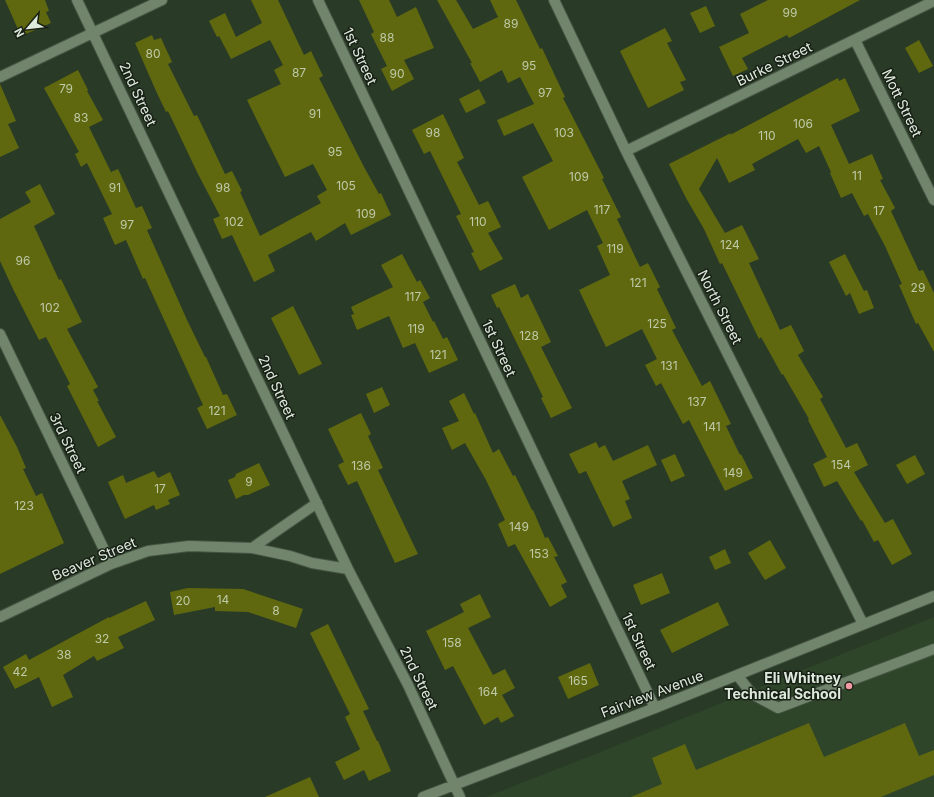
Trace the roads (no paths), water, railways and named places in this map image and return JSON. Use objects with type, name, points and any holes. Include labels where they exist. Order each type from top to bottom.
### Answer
[{"type":"street","name":"2nd Street","points":[[77,0],[348,569],[408,684],[460,797]]},
{"type":"street","points":[[0,77],[162,0]]},
{"type":"street","name":"1st Street","points":[[318,0],[655,708]]},
{"type":"street","name":"North Street","points":[[554,0],[626,151],[863,624]]},
{"type":"street","name":"Burke Street","points":[[626,151],[934,1]]},
{"type":"street","name":"Mott Street","points":[[855,40],[934,200]]},
{"type":"street","name":"3rd Street","points":[[0,334],[111,564]]},
{"type":"street","points":[[252,548],[317,503]]},
{"type":"street","name":"Beaver Street","points":[[0,617],[111,564],[148,551],[189,546],[252,548],[290,556],[312,563],[348,569]]},
{"type":"street","name":"Fairview Avenue","points":[[423,797],[655,708],[934,596]]},
{"type":"street","points":[[737,675],[752,694],[778,708],[934,649]]},
{"type":"place","name":"Eli Whitney Technical School","points":[[849,686]]}]
